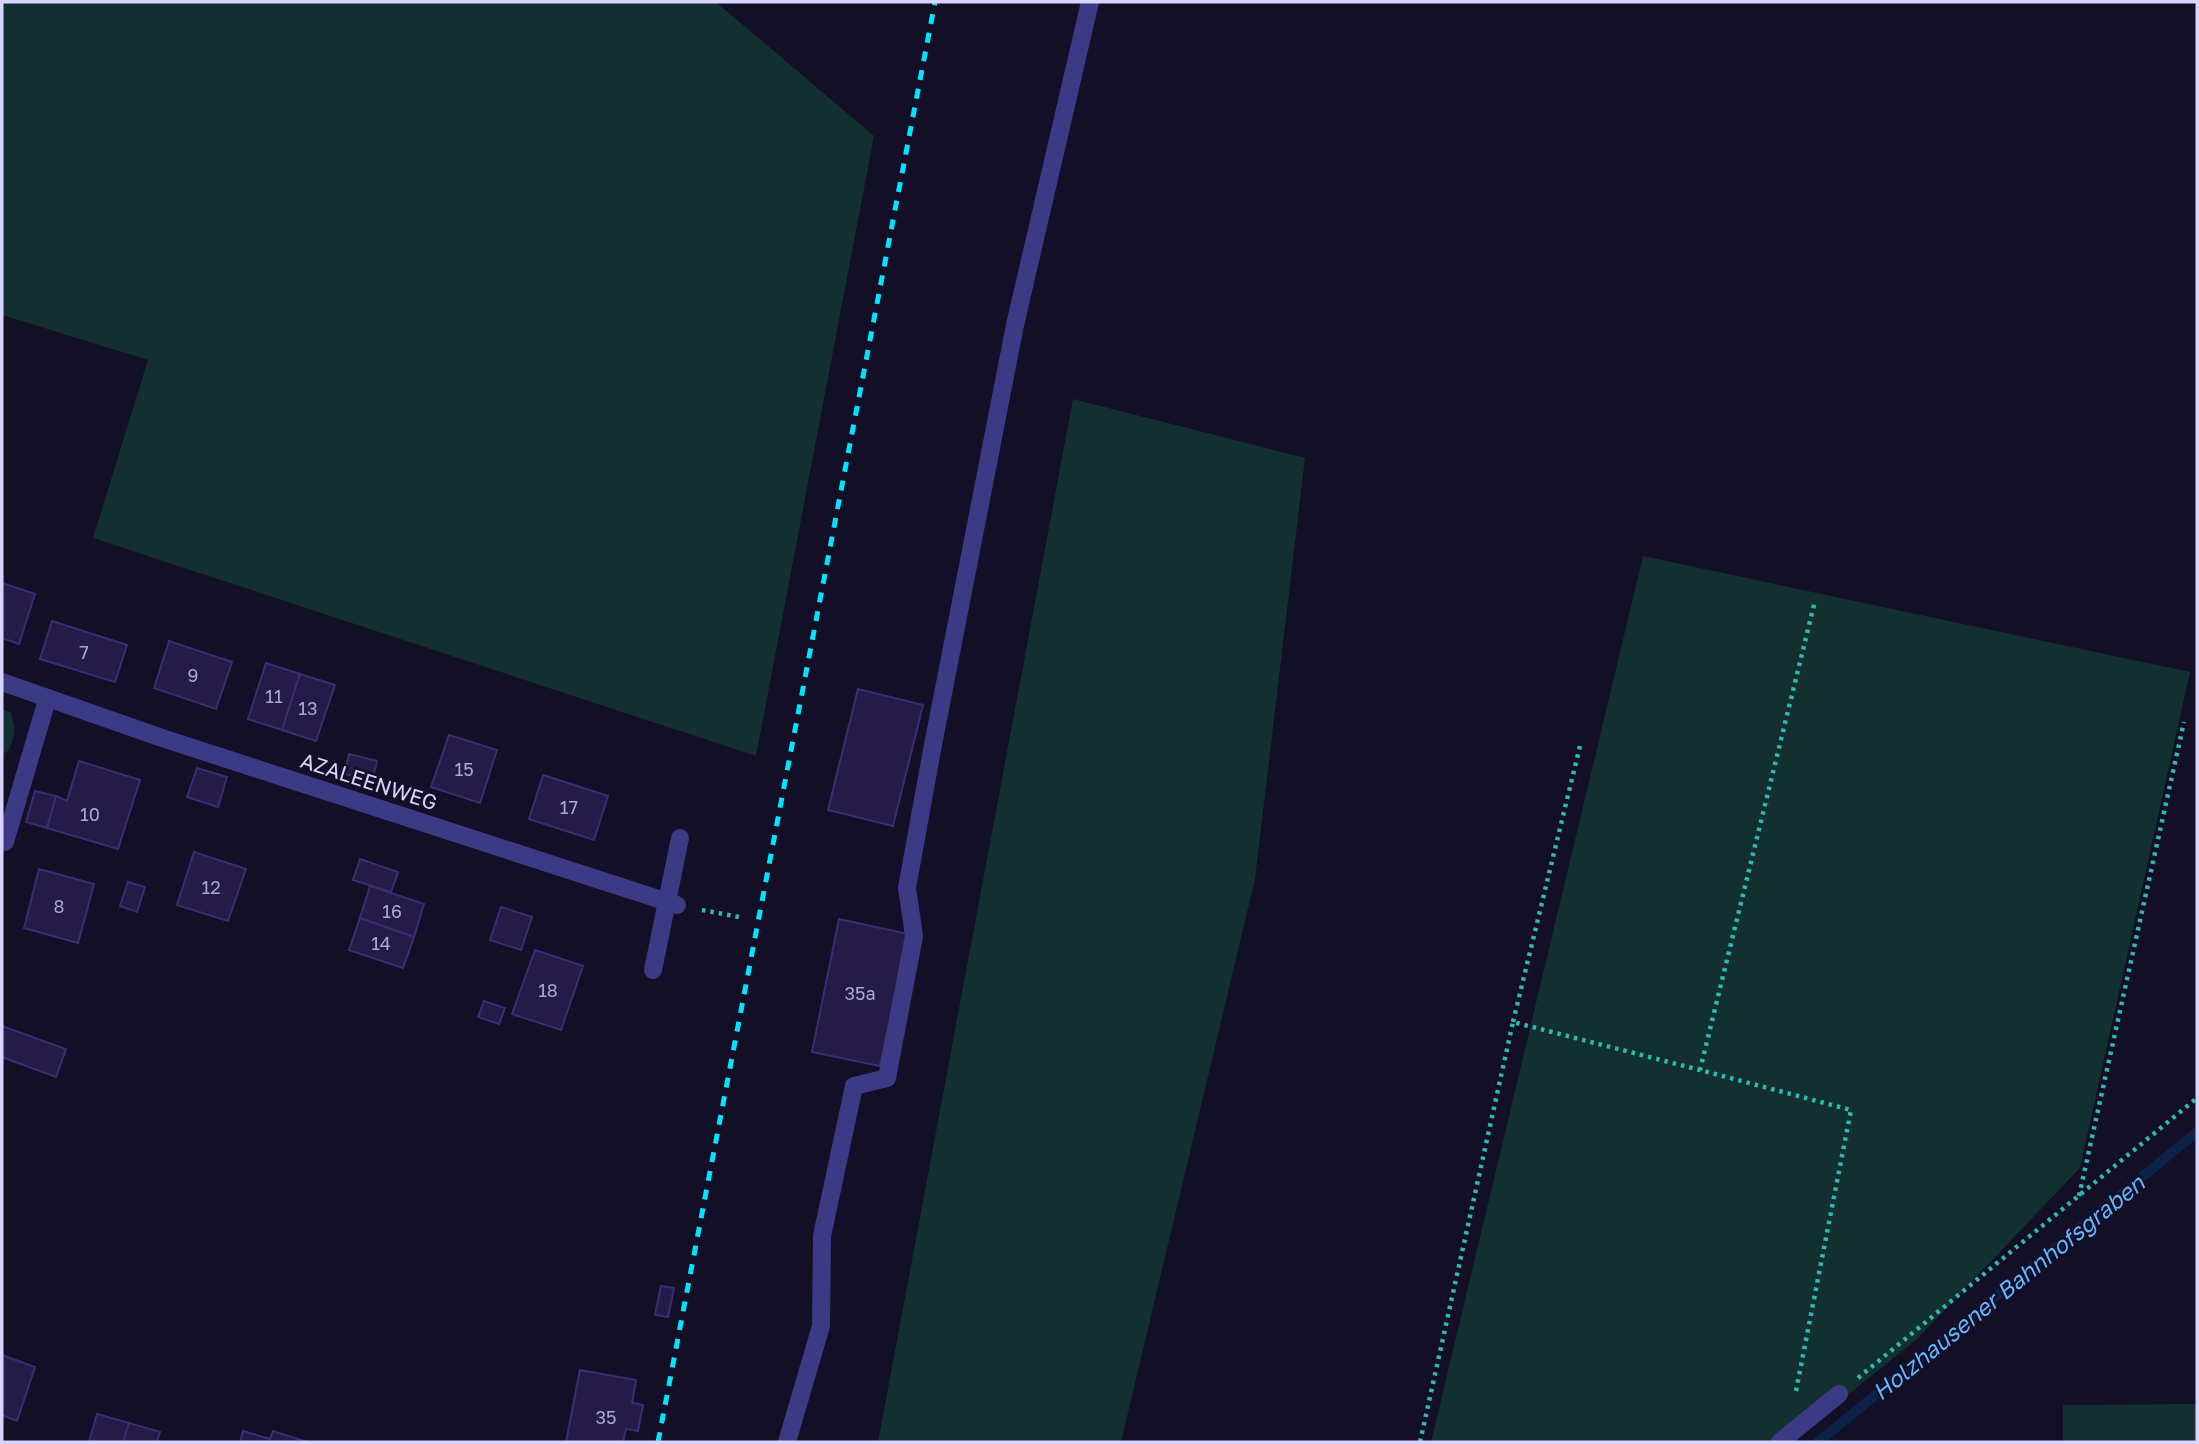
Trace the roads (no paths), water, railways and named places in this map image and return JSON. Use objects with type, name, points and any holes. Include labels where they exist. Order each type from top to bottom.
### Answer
[{"type":"street","points":[[787,1442],[821,1326],[822,1236],[854,1086],[887,1078],[914,936],[906,888],[1015,325],[1090,2]]},
{"type":"street","name":"AZALEENWEG","points":[[2,682],[671,903]]},
{"type":"street","points":[[2,841],[5,842],[47,699]]},
{"type":"street","points":[[653,970],[671,903],[680,838]]},
{"type":"street","points":[[1784,1439],[1839,1394]]},
{"type":"waterway","name":"Holzhausener Bahnhofsgraben","points":[[1818,1442],[2197,1132]]},
{"type":"railway","points":[[658,1442],[935,2]]}]
